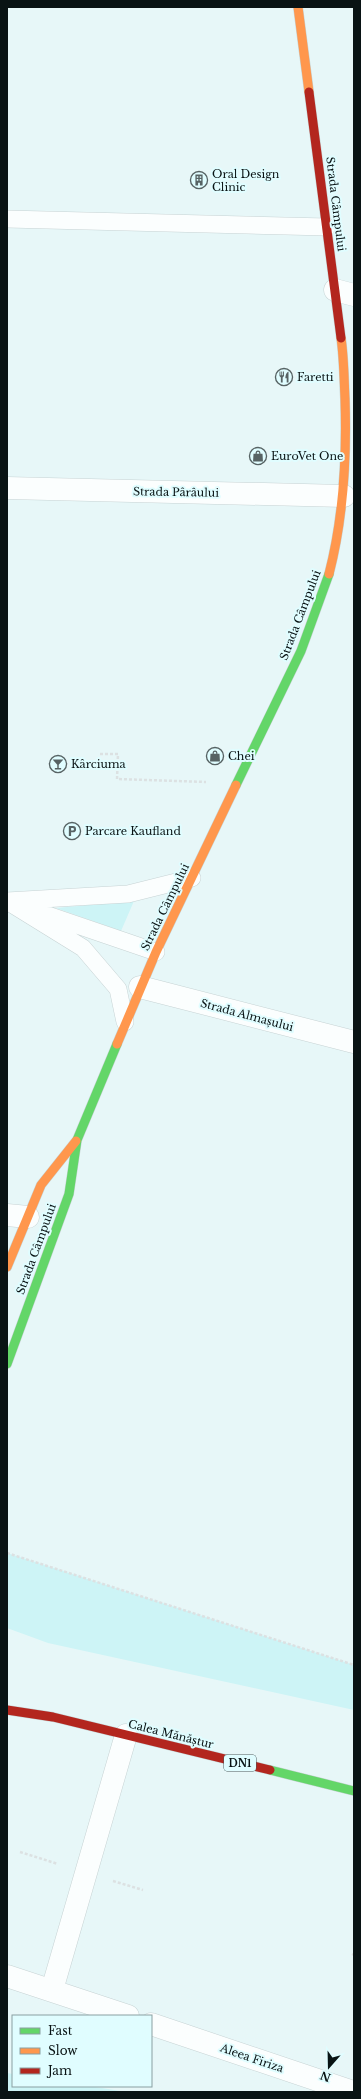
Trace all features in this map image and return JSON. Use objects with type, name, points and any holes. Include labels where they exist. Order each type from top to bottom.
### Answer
[{"type":"main road","name":"Strada Câmpului","points":[[7,1364],[69,1194],[77,1140],[156,952],[301,651],[326,587],[337,544],[344,496],[346,432],[343,350],[345,293],[327,227],[298,7]]},
{"type":"main road","name":"Strada Câmpului","points":[[7,1267],[17,1216],[77,1140]]},
{"type":"main road","name":"Calea Mănăștur","points":[[18,1702],[53,1717]]},
{"type":"main road","name":"Calea Mănăștur","points":[[7,1710],[53,1717],[88,1725],[354,1791]]},
{"type":"main road","points":[[7,1718],[88,1725]]},
{"type":"street","name":"Strada Pârâului","points":[[7,488],[344,496]]},
{"type":"street","name":"Strada Almașului","points":[[140,987],[354,1042]]},
{"type":"street","points":[[52,1990],[126,1735]]},
{"type":"street","points":[[7,1976],[125,2015]]},
{"type":"street","name":"Aleea Firiza","points":[[152,2024],[353,2092]]},
{"type":"lane","points":[[7,218],[327,227]]},
{"type":"lane","points":[[7,901],[128,894],[192,878]]},
{"type":"lane","points":[[7,901],[156,952]]},
{"type":"lane","points":[[7,901],[83,948],[118,989],[126,1022]]},
{"type":"path","points":[[100,754],[118,754],[117,779],[209,782]]},
{"type":"path","points":[[7,1553],[354,1665]]},
{"type":"shaded area","points":[[134,901],[121,931],[56,908]]},
{"type":"shaded area","points":[[7,1553],[354,1665],[354,1710],[48,1643],[7,1628]]},
{"type":"shaded area","points":[[7,2073],[12,2074],[12,2087],[95,2087],[127,2092],[7,2092]]},
{"type":"traffic: fast","points":[[236,785],[301,651],[329,574]]},
{"type":"traffic: fast","points":[[7,1364],[69,1194],[77,1140],[117,1044]]},
{"type":"traffic: fast","points":[[270,1770],[354,1791]]},
{"type":"traffic: slow","points":[[298,7],[309,92]]},
{"type":"traffic: slow","points":[[329,574],[338,531],[345,465],[345,399],[341,338]]},
{"type":"traffic: slow","points":[[117,1044],[156,952],[236,785]]},
{"type":"traffic: slow","points":[[7,1267],[41,1185],[76,1141]]},
{"type":"traffic: jam","points":[[309,92],[341,338]]},
{"type":"traffic: jam","points":[[7,1710],[53,1717],[270,1770]]},
{"type":"place","name":"Oral Design Clinic","points":[[199,180]]},
{"type":"place","name":"Faretti","points":[[284,377]]},
{"type":"place","name":"EuroVet One","points":[[258,456]]},
{"type":"place","name":"Chei","points":[[215,756]]},
{"type":"place","name":"Kârciuma","points":[[58,764]]},
{"type":"place","name":"Parcare Kaufland","points":[[72,831]]}]
